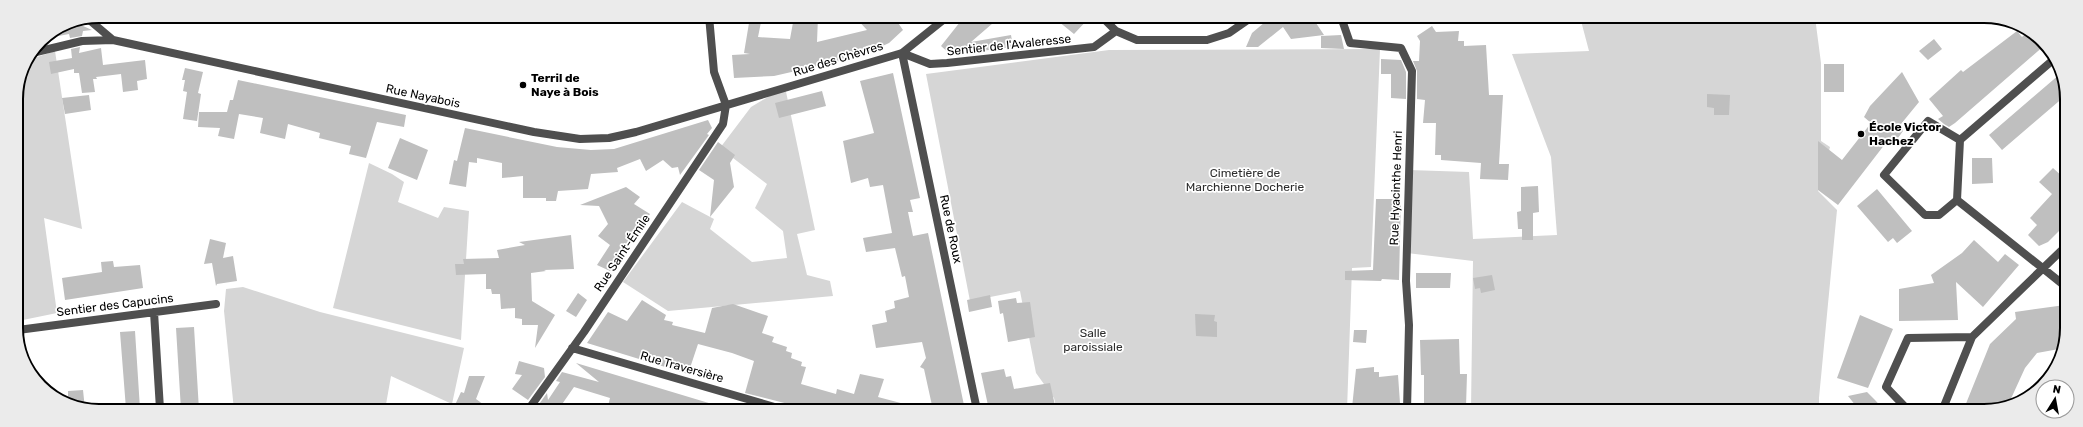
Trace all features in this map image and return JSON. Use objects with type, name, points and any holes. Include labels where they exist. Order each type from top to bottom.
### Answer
[{"type":"street","points":[[94,23],[113,40]]},
{"type":"street","points":[[710,23],[714,72],[726,105]]},
{"type":"street","name":"Rue des Chèvres","points":[[726,105],[902,52],[939,23]]},
{"type":"street","points":[[1108,23],[1116,31],[1137,40],[1208,40],[1229,32],[1243,23]]},
{"type":"street","name":"Rue Hyacinthe Henri","points":[[1343,23],[1350,43],[1401,48],[1412,71],[1406,281],[1408,325],[1407,404]]},
{"type":"street","name":"Sentier de l'Avaleresse","points":[[902,52],[930,64],[962,62],[1094,47],[1116,31]]},
{"type":"street","points":[[41,51],[82,41],[113,40]]},
{"type":"street","name":"Rue Nayabois","points":[[113,40],[534,132],[580,139],[609,138],[636,132],[726,105]]},
{"type":"street","name":"Rue de Roux","points":[[902,52],[976,404]]},
{"type":"street","points":[[1960,140],[1928,121],[1884,175],[1925,215],[1939,215],[1957,200],[1960,140],[2051,62]]},
{"type":"street","name":"Rue Saint-Émile","points":[[532,404],[572,348],[723,124],[726,105]]},
{"type":"street","points":[[1957,200],[2060,282]]},
{"type":"street","points":[[1945,404],[1972,337],[2060,252]]},
{"type":"street","name":"Sentier des Capucins","points":[[23,329],[216,304]]},
{"type":"street","points":[[154,312],[160,404]]},
{"type":"street","points":[[1902,404],[1886,387],[1908,338],[1972,337]]},
{"type":"street","name":"Rue Traversière","points":[[572,348],[764,404]]},
{"type":"green space","points":[[1582,23],[1816,23],[1821,63],[1821,141],[1830,147],[1818,191],[1837,210],[1819,404],[1471,404],[1473,261],[1407,253],[1409,170],[1469,172],[1473,239],[1557,235],[1551,157],[1512,54],[1589,51]]},
{"type":"green space","name":"Cimetière de Marchienne Docherie","points":[[1380,49],[1371,267],[1352,268],[1347,404],[1056,404],[1054,398],[1036,373],[1020,291],[970,301],[926,74],[1109,50]]},
{"type":"green space","points":[[55,51],[82,229],[44,218],[57,313],[23,320],[23,99],[24,84],[33,61],[36,58]]},
{"type":"green space","points":[[785,87],[815,230],[797,234],[807,275],[830,281],[833,296],[668,311],[623,282],[682,202],[714,219],[710,229],[752,262],[787,258],[783,231],[755,208],[767,184],[720,148],[751,107]]},
{"type":"green space","points":[[369,163],[392,174],[404,182],[398,202],[438,218],[444,207],[469,211],[461,340],[333,308]]},
{"type":"green space","points":[[243,287],[320,312],[464,348],[452,404],[391,376],[386,404],[233,404],[224,311],[226,289]]},
{"type":"building","points":[[749,23],[761,23],[758,37],[790,39],[793,23],[818,23],[817,42],[867,30],[861,23],[898,23],[903,30],[889,43],[861,56],[774,76],[734,78],[732,55],[750,54],[744,53]]},
{"type":"building","points":[[959,23],[993,23],[971,42],[1011,35],[1013,47],[965,53],[964,48],[958,53],[950,54],[941,46]]},
{"type":"building","points":[[1060,23],[1084,23],[1074,34]]},
{"type":"building","points":[[1264,23],[1316,23],[1324,35],[1291,39],[1283,27],[1258,47],[1246,47],[1252,33]]},
{"type":"building","points":[[81,25],[92,30],[83,31],[82,36],[70,38],[69,34],[56,36],[65,31]]},
{"type":"building","points":[[1432,26],[1436,32],[1459,31],[1458,41],[1464,41],[1464,46],[1486,45],[1489,95],[1503,95],[1499,164],[1509,164],[1508,180],[1480,179],[1481,163],[1441,160],[1441,155],[1435,155],[1436,123],[1423,123],[1425,100],[1417,99],[1417,71],[1413,61],[1419,61],[1420,41],[1417,36]]},
{"type":"building","points":[[2017,31],[2022,37],[2024,35],[2041,49],[1949,127],[1938,119],[1943,116],[1929,99],[1961,70],[1963,72]]},
{"type":"building","points":[[1341,35],[1344,49],[1321,48],[1321,36]]},
{"type":"building","points":[[1934,39],[1942,49],[1928,60],[1919,51]]},
{"type":"building","points":[[80,47],[79,53],[101,48],[103,65],[145,60],[147,79],[137,81],[138,90],[123,92],[121,74],[96,77],[97,79],[93,79],[95,92],[82,93],[79,73],[74,73],[74,69],[51,74],[49,62],[72,58],[71,49]]},
{"type":"building","points":[[1381,59],[1401,60],[1406,72],[1406,99],[1391,98],[1391,74],[1381,74]]},
{"type":"building","points":[[1824,64],[1844,64],[1844,92],[1824,92]]},
{"type":"building","points":[[185,68],[203,72],[198,93],[201,94],[197,121],[183,119],[187,92],[183,91],[185,80],[182,80]]},
{"type":"building","points":[[1902,72],[1919,102],[1901,124],[1903,131],[1898,138],[1893,142],[1885,144],[1838,205],[1818,190],[1818,141],[1842,160],[1871,123],[1864,117],[1870,106]]},
{"type":"building","points":[[893,73],[920,198],[910,200],[913,212],[908,212],[913,236],[928,233],[964,404],[932,404],[924,369],[920,367],[926,358],[922,342],[876,348],[872,325],[887,322],[885,311],[895,308],[894,301],[909,297],[905,276],[902,277],[895,248],[866,252],[863,238],[892,233],[883,185],[870,187],[868,178],[851,183],[843,141],[874,133],[860,81]]},
{"type":"building","points":[[2056,77],[2059,84],[2060,100],[2002,150],[1989,135]]},
{"type":"building","points":[[238,80],[406,115],[404,127],[377,122],[366,158],[349,154],[351,146],[319,138],[320,133],[288,124],[285,139],[260,133],[263,118],[239,114],[234,139],[218,136],[220,128],[198,127],[199,112],[227,112],[230,100],[233,100]]},
{"type":"building","points":[[822,91],[826,106],[779,118],[775,103]]},
{"type":"building","points":[[1707,94],[1730,95],[1729,115],[1714,115],[1714,108],[1707,107]]},
{"type":"building","points":[[89,95],[91,110],[65,114],[62,98]]},
{"type":"building","points":[[708,120],[712,128],[707,134],[709,135],[680,175],[678,167],[672,168],[663,160],[646,171],[640,159],[617,168],[618,172],[591,174],[588,189],[558,191],[556,201],[546,201],[546,198],[523,198],[523,176],[502,178],[502,163],[477,158],[477,163],[469,162],[466,187],[449,184],[454,160],[457,161],[465,128],[557,147],[591,150],[614,149]]},
{"type":"building","points":[[400,138],[428,150],[417,180],[388,168]]},
{"type":"building","points":[[718,142],[735,155],[730,163],[734,187],[710,217],[714,180],[699,170]]},
{"type":"building","points":[[1972,158],[1992,158],[1993,183],[1972,184]]},
{"type":"building","points":[[2053,168],[2060,174],[2060,230],[2048,242],[2039,246],[2028,235],[2037,225],[2030,218],[2052,194],[2039,182]]},
{"type":"building","points":[[1538,186],[1539,212],[1533,213],[1533,240],[1522,240],[1522,229],[1518,229],[1517,212],[1521,211],[1521,187]]},
{"type":"building","points":[[626,187],[640,197],[634,204],[650,214],[610,271],[597,265],[610,245],[598,236],[608,224],[599,206],[580,205]]},
{"type":"building","points":[[1877,189],[1912,231],[1897,243],[1893,238],[1888,242],[1857,206]]},
{"type":"building","points":[[1376,199],[1401,199],[1399,280],[1345,280],[1345,271],[1373,270]]},
{"type":"building","points":[[571,235],[574,269],[544,270],[546,271],[531,273],[532,301],[555,315],[535,348],[538,325],[522,325],[522,319],[515,318],[515,308],[501,309],[500,294],[492,294],[491,289],[486,289],[486,274],[456,275],[455,264],[464,264],[463,259],[499,258],[497,250],[525,245],[519,242]]},
{"type":"building","points":[[210,239],[226,243],[223,258],[233,256],[237,281],[217,284],[216,286],[212,263],[204,264]]},
{"type":"building","points":[[1974,240],[1998,262],[2005,254],[2019,265],[1983,307],[1956,282],[1958,320],[1899,321],[1899,289],[1934,283],[1931,275],[1962,253]]},
{"type":"building","points":[[113,261],[114,267],[140,265],[143,288],[65,300],[62,278],[102,272],[101,262]]},
{"type":"building","points":[[1416,273],[1451,273],[1450,288],[1416,288]]},
{"type":"building","points":[[1492,275],[1495,290],[1481,293],[1480,288],[1475,289],[1473,278]]},
{"type":"building","points":[[578,293],[587,300],[576,317],[566,311]]},
{"type":"building","points":[[990,295],[992,307],[969,312],[967,300]]},
{"type":"building","points":[[1016,298],[1017,303],[1030,302],[1035,337],[1008,342],[1003,313],[1000,314],[998,301]]},
{"type":"building","points":[[642,300],[666,315],[664,320],[673,322],[672,325],[705,333],[712,308],[733,304],[768,316],[762,333],[774,337],[772,342],[787,347],[786,351],[792,353],[791,358],[802,362],[801,366],[806,367],[801,384],[836,394],[837,389],[854,394],[860,374],[884,379],[878,397],[904,404],[788,404],[745,393],[754,361],[732,353],[698,344],[688,374],[587,343],[608,312],[627,321]]},
{"type":"building","points":[[2060,306],[2060,328],[2057,349],[2037,353],[2025,368],[2011,399],[1999,403],[1966,404],[1990,344],[2016,319],[2015,312]]},
{"type":"building","points":[[1195,314],[1215,315],[1214,321],[1217,322],[1217,337],[1196,336]]},
{"type":"building","points":[[1860,315],[1893,329],[1868,388],[1837,378]]},
{"type":"building","points":[[194,327],[199,404],[181,404],[176,328]]},
{"type":"building","points":[[1354,330],[1367,330],[1366,343],[1353,342]]},
{"type":"building","points":[[135,331],[140,404],[126,404],[120,332]]},
{"type":"building","points":[[1459,339],[1460,374],[1467,374],[1466,404],[1424,404],[1424,375],[1421,375],[1420,340]]},
{"type":"building","points":[[519,361],[544,368],[545,377],[528,400],[512,389],[522,375],[515,374]]},
{"type":"building","points":[[576,363],[712,404],[608,404],[610,398],[574,387],[562,404],[539,404],[547,393],[548,400],[560,382],[556,381],[562,372],[599,382]]},
{"type":"building","points":[[1374,367],[1374,372],[1379,372],[1379,377],[1398,375],[1400,403],[1352,404],[1356,369]]},
{"type":"building","points":[[1004,369],[1006,377],[1011,376],[1014,389],[1050,383],[1055,404],[988,404],[981,373]]},
{"type":"building","points":[[469,376],[485,376],[476,399],[483,404],[455,404],[461,392],[464,393]]},
{"type":"building","points":[[83,390],[84,402],[68,397],[68,391]]},
{"type":"building","points":[[1867,392],[1879,404],[1854,404],[1848,396]]},
{"type":"place","name":"Terril de Naye à Bois","points":[[523,85]]},
{"type":"place","name":"École Victor Hachez","points":[[1861,134]]},
{"type":"park label","name":"Salle paroissiale","points":[[1093,340]]}]
